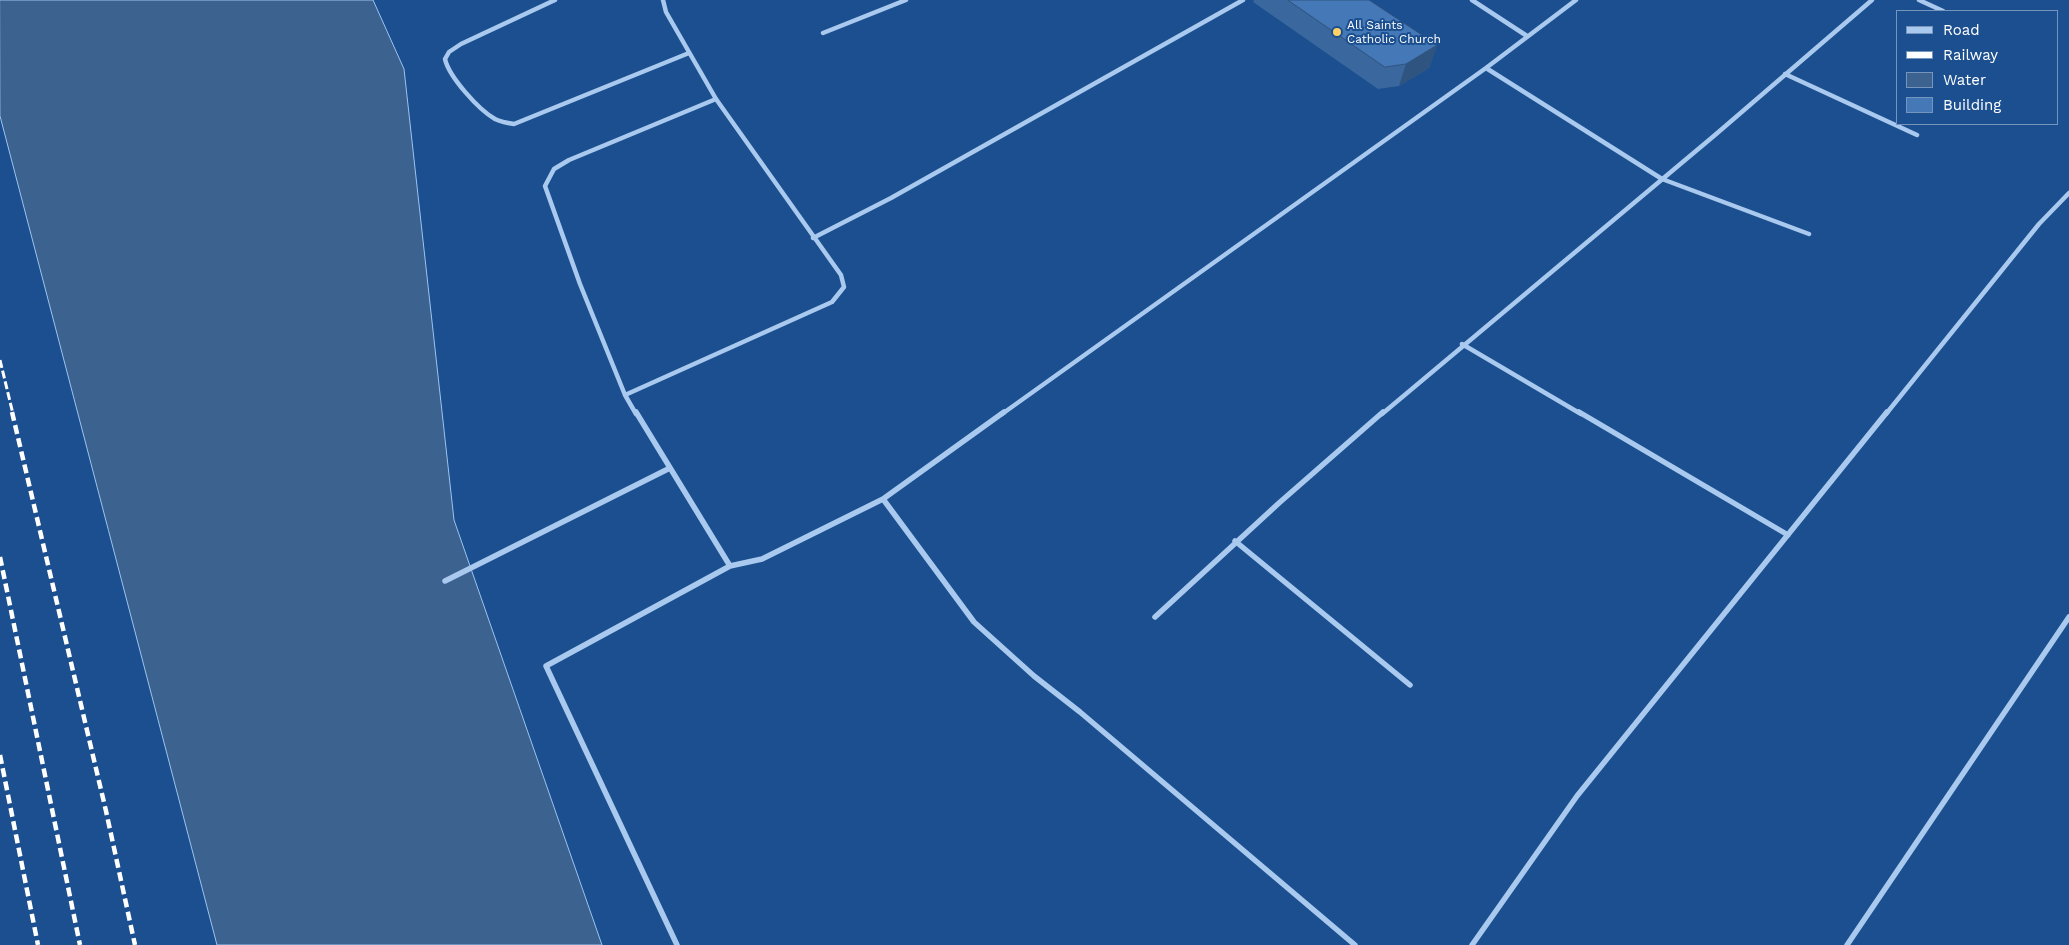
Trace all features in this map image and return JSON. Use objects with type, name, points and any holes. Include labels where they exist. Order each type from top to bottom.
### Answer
[{"type":"street","points":[[555,0],[461,44],[449,52],[445,59],[447,67],[487,114],[505,124],[514,124],[690,53]]},
{"type":"street","points":[[625,396],[832,302],[844,287],[842,276],[813,238],[716,99],[666,12],[663,0]]},
{"type":"street","points":[[823,33],[906,0]]},
{"type":"street","points":[[813,238],[891,198],[1244,0]]},
{"type":"street","points":[[1472,0],[1527,36]]},
{"type":"street","points":[[678,945],[546,666],[730,566],[762,559],[883,499],[1486,68],[1576,0]]},
{"type":"street","points":[[1155,617],[1235,541],[1462,344],[1662,179],[1872,0]]},
{"type":"street","points":[[1918,0],[1941,10]]},
{"type":"street","points":[[1486,68],[1662,179],[1809,234]]},
{"type":"street","points":[[1785,74],[1917,135]]},
{"type":"street","points":[[716,99],[569,160],[554,169],[545,186],[580,284],[625,396],[730,566]]},
{"type":"street","points":[[1472,945],[1577,796],[2039,224],[2069,193]]},
{"type":"street","points":[[1462,344],[1788,535]]},
{"type":"street","points":[[445,581],[670,468]]},
{"type":"street","points":[[883,499],[974,622],[1034,676],[1080,712],[1355,945]]},
{"type":"street","points":[[1235,541],[1410,685]]},
{"type":"street","points":[[1846,945],[2069,617]]},
{"type":"water","points":[[0,0],[373,0],[404,69],[454,520],[602,945],[217,945],[0,116]]},
{"type":"building","points":[[1288,0],[1369,0],[1437,45],[1406,64],[1385,67]]},
{"type":"railway","points":[[0,360],[13,414]]},
{"type":"railway","points":[[12,412],[106,811],[135,945]]},
{"type":"railway","points":[[0,557],[80,945]]},
{"type":"railway","points":[[0,755],[38,945]]},
{"type":"place","name":"All Saints Catholic Church","points":[[1337,32]]}]
